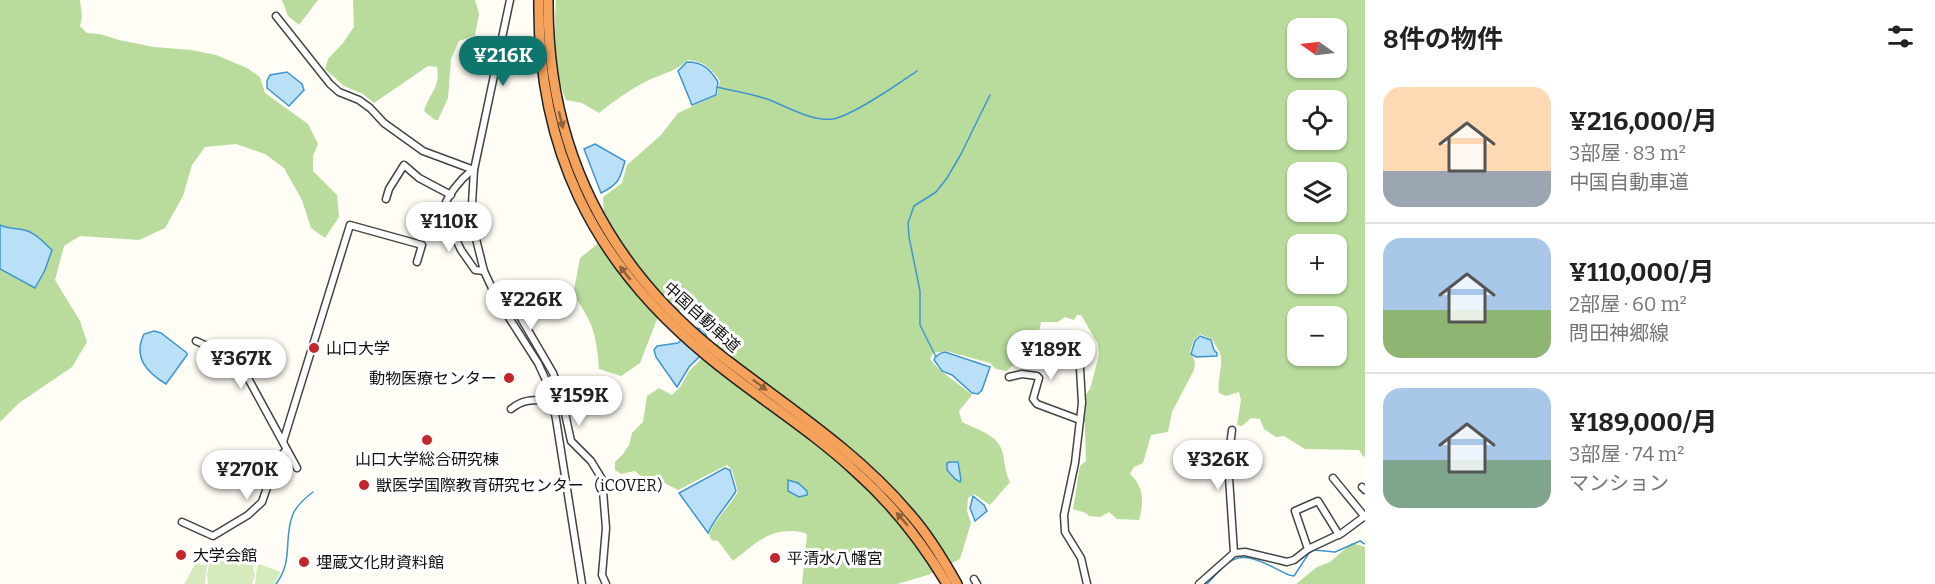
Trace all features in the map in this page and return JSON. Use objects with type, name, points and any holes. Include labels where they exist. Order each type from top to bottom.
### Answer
[{"type":"highway","name":"中国自動車道","points":[[539,0],[539,46],[552,127],[571,181],[590,220],[611,255],[648,302],[856,471],[904,520],[928,552],[947,584]]},
{"type":"highway","name":"中国自動車道","points":[[548,0],[548,46],[555,98],[561,124],[581,180],[603,225],[622,254],[681,328]]},
{"type":"highway","name":"中国自動車道","points":[[710,353],[836,443],[879,480],[923,530],[957,584]]},
{"type":"street","points":[[510,0],[473,170],[472,216],[484,271],[503,310],[538,363],[552,400],[582,584]]},
{"type":"street","points":[[276,16],[330,84],[339,92],[359,100],[384,123],[423,151],[473,170]]},
{"type":"street","points":[[386,199],[389,189],[404,165],[419,178],[451,195]]},
{"type":"street","points":[[473,170],[443,208],[445,218],[461,250],[475,270],[484,271]]},
{"type":"street","points":[[423,236],[427,216],[438,208],[443,208]]},
{"type":"street","points":[[283,442],[350,225],[422,245],[417,262]]},
{"type":"street","points":[[503,310],[513,309],[518,313],[547,362],[561,395],[571,441],[591,461],[602,479],[606,528],[602,575],[606,584]]},
{"type":"street","points":[[196,341],[218,350],[243,369],[297,468]]},
{"type":"street","points":[[1077,352],[1082,403],[1075,463],[1064,515],[1065,532],[1082,558],[1087,584]]},
{"type":"street","points":[[1010,376],[1022,374],[1037,376],[1039,378],[1033,399],[1037,404],[1080,420]]},
{"type":"street","points":[[511,409],[526,400],[552,400]]},
{"type":"street","points":[[1232,430],[1228,462],[1234,553]]},
{"type":"street","points":[[182,522],[213,536],[255,510],[266,494],[276,462],[286,450]]},
{"type":"street","points":[[1199,584],[1234,553],[1245,552],[1287,562],[1294,560],[1308,549],[1339,535],[1365,516],[1333,478]]},
{"type":"street","points":[[1308,549],[1295,512],[1318,501],[1339,535]]},
{"type":"green space","points":[[0,0],[80,0],[82,17],[80,26],[87,33],[154,47],[216,55],[247,68],[260,77],[265,93],[308,124],[318,144],[313,156],[313,171],[337,195],[339,217],[325,238],[311,228],[302,200],[284,168],[265,154],[236,144],[205,147],[192,165],[183,196],[165,228],[139,240],[80,236],[64,246],[55,280],[80,321],[87,342],[72,367],[19,403],[0,422]]},
{"type":"green space","points":[[282,0],[318,0],[299,25],[288,16]]},
{"type":"green space","points":[[353,0],[475,0],[479,14],[475,35],[459,41],[451,59],[448,98],[438,120],[424,111],[436,85],[437,67],[428,66],[374,103],[363,94],[344,86],[325,69],[328,59],[354,27]]},
{"type":"green space","points":[[556,0],[1365,0],[1365,457],[1359,450],[1305,449],[1284,436],[1276,437],[1264,429],[1260,419],[1251,418],[1242,426],[1237,425],[1241,400],[1239,392],[1226,396],[1219,393],[1220,354],[1213,340],[1200,334],[1194,340],[1190,351],[1195,362],[1194,370],[1172,412],[1168,432],[1151,435],[1143,463],[1134,467],[1130,474],[1138,484],[1142,496],[1139,520],[1117,519],[1109,512],[1100,517],[1089,516],[1073,509],[1080,466],[1086,461],[1084,397],[1090,389],[1099,355],[1098,344],[1081,315],[1077,315],[1074,320],[1065,317],[1058,322],[1041,322],[1039,332],[1033,341],[1035,348],[1030,357],[1019,359],[1007,371],[996,369],[990,363],[946,351],[933,353],[930,359],[972,395],[959,411],[962,422],[992,437],[1001,447],[1010,482],[990,505],[974,494],[968,498],[967,511],[971,523],[960,559],[928,575],[897,584],[802,584],[807,535],[783,531],[765,537],[733,561],[718,541],[711,540],[709,533],[738,492],[732,470],[727,465],[678,490],[655,478],[643,478],[635,471],[621,474],[615,470],[615,462],[629,445],[632,433],[643,422],[647,396],[659,388],[672,395],[681,386],[689,371],[722,339],[715,319],[706,307],[659,314],[640,363],[621,376],[599,369],[593,330],[573,295],[580,258],[605,238],[603,197],[622,183],[627,165],[661,135],[678,113],[717,95],[720,81],[707,66],[688,60],[675,69],[637,86],[599,113],[582,103],[566,100],[559,77],[555,37]]},
{"type":"green space","points":[[1352,543],[1365,547],[1365,584],[1296,584],[1317,567],[1330,562]]},
{"type":"green space","points":[[225,554],[252,563],[255,576],[252,584],[208,584],[207,574],[210,562]]},
{"type":"green space","points":[[197,561],[201,565],[207,564],[205,584],[184,584]]},
{"type":"green space","points":[[259,564],[281,572],[274,584],[255,584]]},
{"type":"water","points":[[687,62],[702,65],[712,73],[718,82],[716,95],[692,105],[678,71]]},
{"type":"water","points":[[287,72],[302,84],[304,90],[289,106],[267,88],[270,75]]},
{"type":"water","points":[[595,144],[625,161],[618,180],[612,187],[601,193],[584,149]]},
{"type":"water","points":[[0,225],[32,233],[52,250],[35,288],[0,269]]},
{"type":"water","points":[[693,328],[703,331],[708,340],[700,356],[689,367],[677,387],[656,357],[654,350],[657,346],[678,343]]},
{"type":"water","points":[[154,331],[161,333],[187,353],[166,384],[147,369],[141,357],[141,342],[144,334]]},
{"type":"water","points":[[1200,336],[1211,340],[1217,356],[1196,357],[1191,354],[1195,341]]},
{"type":"water","points":[[945,352],[990,367],[982,390],[978,394],[972,393],[952,375],[942,371],[934,360],[938,354]]},
{"type":"water","points":[[958,462],[960,482],[947,470],[947,463]]},
{"type":"water","points":[[725,468],[730,470],[736,491],[708,533],[679,493]]},
{"type":"water","points":[[788,480],[798,483],[807,491],[807,495],[799,497],[788,491]]},
{"type":"water","points":[[973,496],[984,505],[987,511],[975,521],[970,508]]},
{"type":"waterway","points":[[717,87],[767,99],[808,116],[833,119],[864,105],[917,71]]},
{"type":"waterway","points":[[936,357],[920,325],[920,291],[908,223],[914,206],[936,192],[947,178],[990,95]]},
{"type":"waterway","points":[[276,584],[285,567],[293,514],[313,492]]},
{"type":"waterway","points":[[1207,584],[1224,566],[1238,558],[1253,559],[1294,576],[1309,553],[1314,550],[1335,552],[1360,541],[1365,544]]},
{"type":"place","name":"山口大学","points":[[314,348]]},
{"type":"place","name":"動物医療センター","points":[[509,378]]},
{"type":"place","name":"山口大学総合研究棟","points":[[427,440]]},
{"type":"place","name":"獣医学国際教育研究センター（iCOVER）","points":[[364,485]]},
{"type":"place","name":"大学会館","points":[[181,555]]},
{"type":"place","name":"平清水八幡宮","points":[[775,558]]},
{"type":"place","name":"埋蔵文化財資料館","points":[[304,562]]}]
